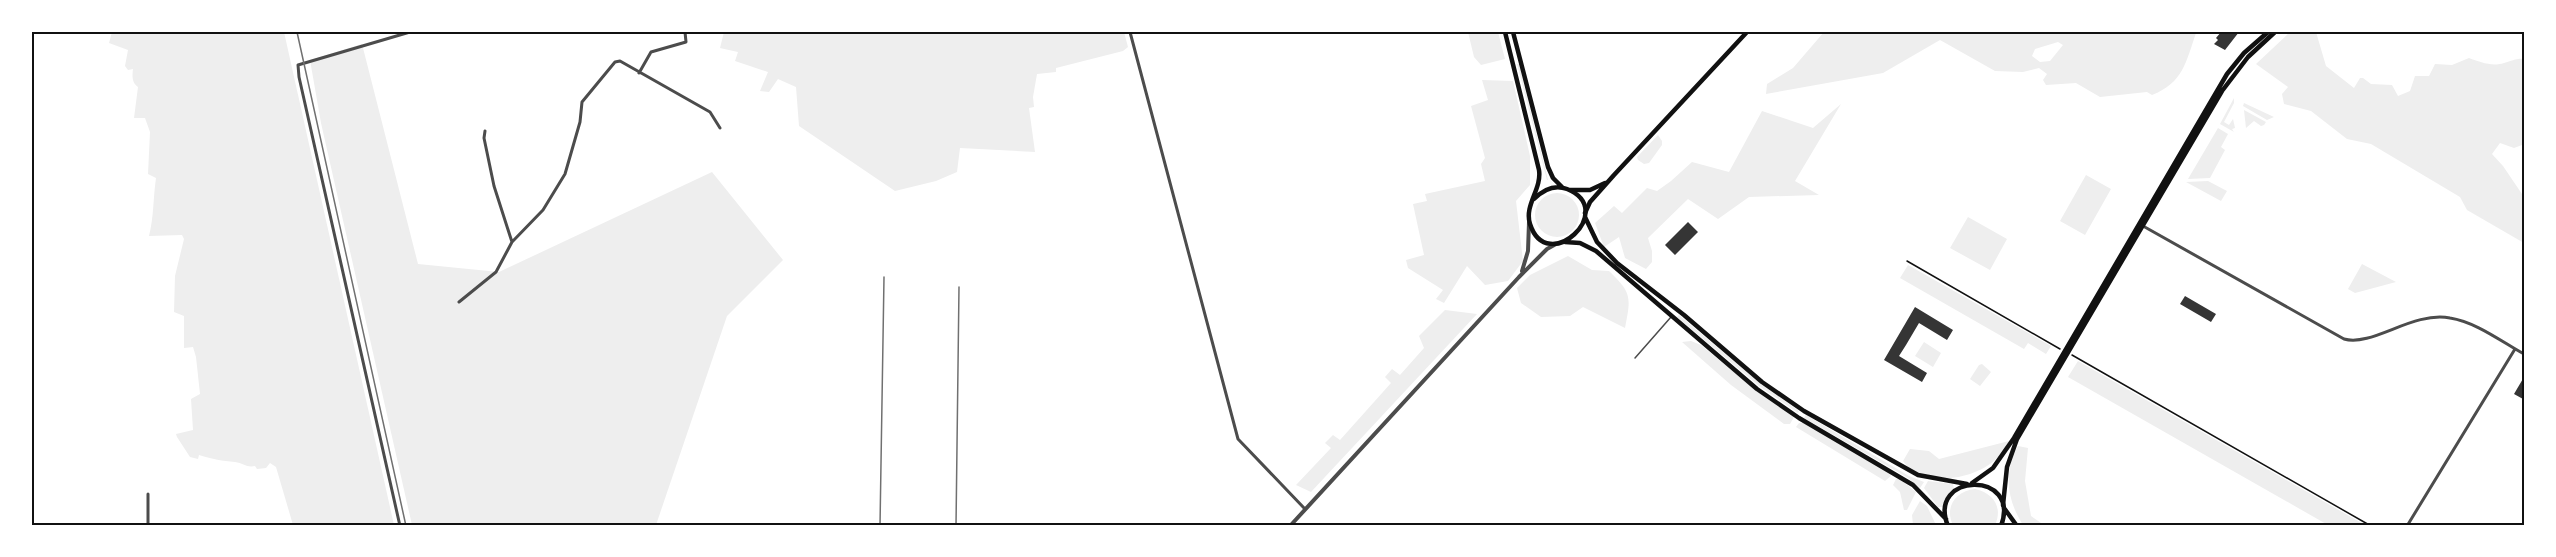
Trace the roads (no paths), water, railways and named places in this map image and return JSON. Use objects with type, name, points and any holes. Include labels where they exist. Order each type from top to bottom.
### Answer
[{"type":"main road","points":[[1505,32],[1539,170],[1540,180],[1530,208],[1529,219],[1532,229],[1539,237],[1550,242],[1575,242],[1588,247],[1616,265],[1672,316],[1780,405],[1913,485],[1947,523]]},
{"type":"main road","points":[[1513,32],[1548,167],[1553,178],[1581,201],[1597,242],[1616,265]]},
{"type":"main road","points":[[1563,243],[1579,232],[1590,202],[1747,32]]},
{"type":"main road","points":[[2001,525],[2007,467],[2017,439],[2227,74],[2244,53],[2268,32]]},
{"type":"main road","points":[[2141,224],[2232,77],[2258,46],[2275,32]]},
{"type":"main road","points":[[1512,60],[1520,58]]},
{"type":"main road","points":[[1534,199],[1548,188],[1590,190],[1614,175]]},
{"type":"main road","points":[[1632,279],[1684,315],[1762,382],[1804,411],[1918,476],[1983,484],[1993,490],[2018,525]]},
{"type":"main road","points":[[1947,523],[1946,506],[1951,495],[1993,468],[2001,458],[2100,294]]},
{"type":"street","points":[[400,525],[298,65],[362,44],[410,32]]},
{"type":"street","points":[[639,73],[651,52],[686,42],[685,32]]},
{"type":"street","points":[[1130,32],[1238,439],[1305,509]]},
{"type":"street","points":[[459,302],[496,272],[512,242],[543,210],[566,174],[580,122],[582,102],[617,61],[710,112],[720,128]]},
{"type":"street","points":[[485,131],[494,186],[512,242]]},
{"type":"street","points":[[1519,277],[1527,261],[1529,219]]},
{"type":"street","points":[[2141,224],[2344,339],[2358,341],[2421,319],[2449,317],[2463,321],[2524,354]]},
{"type":"street","points":[[1290,525],[1519,277],[1547,249],[1563,243]]},
{"type":"street","points":[[2407,525],[2515,349]]},
{"type":"street","points":[[148,494],[148,525]]},
{"type":"lane","points":[[1635,358],[1672,316]]},
{"type":"railway","points":[[297,32],[406,526]]},
{"type":"railway","points":[[880,526],[884,277]]},
{"type":"railway","points":[[956,526],[959,287]]}]
